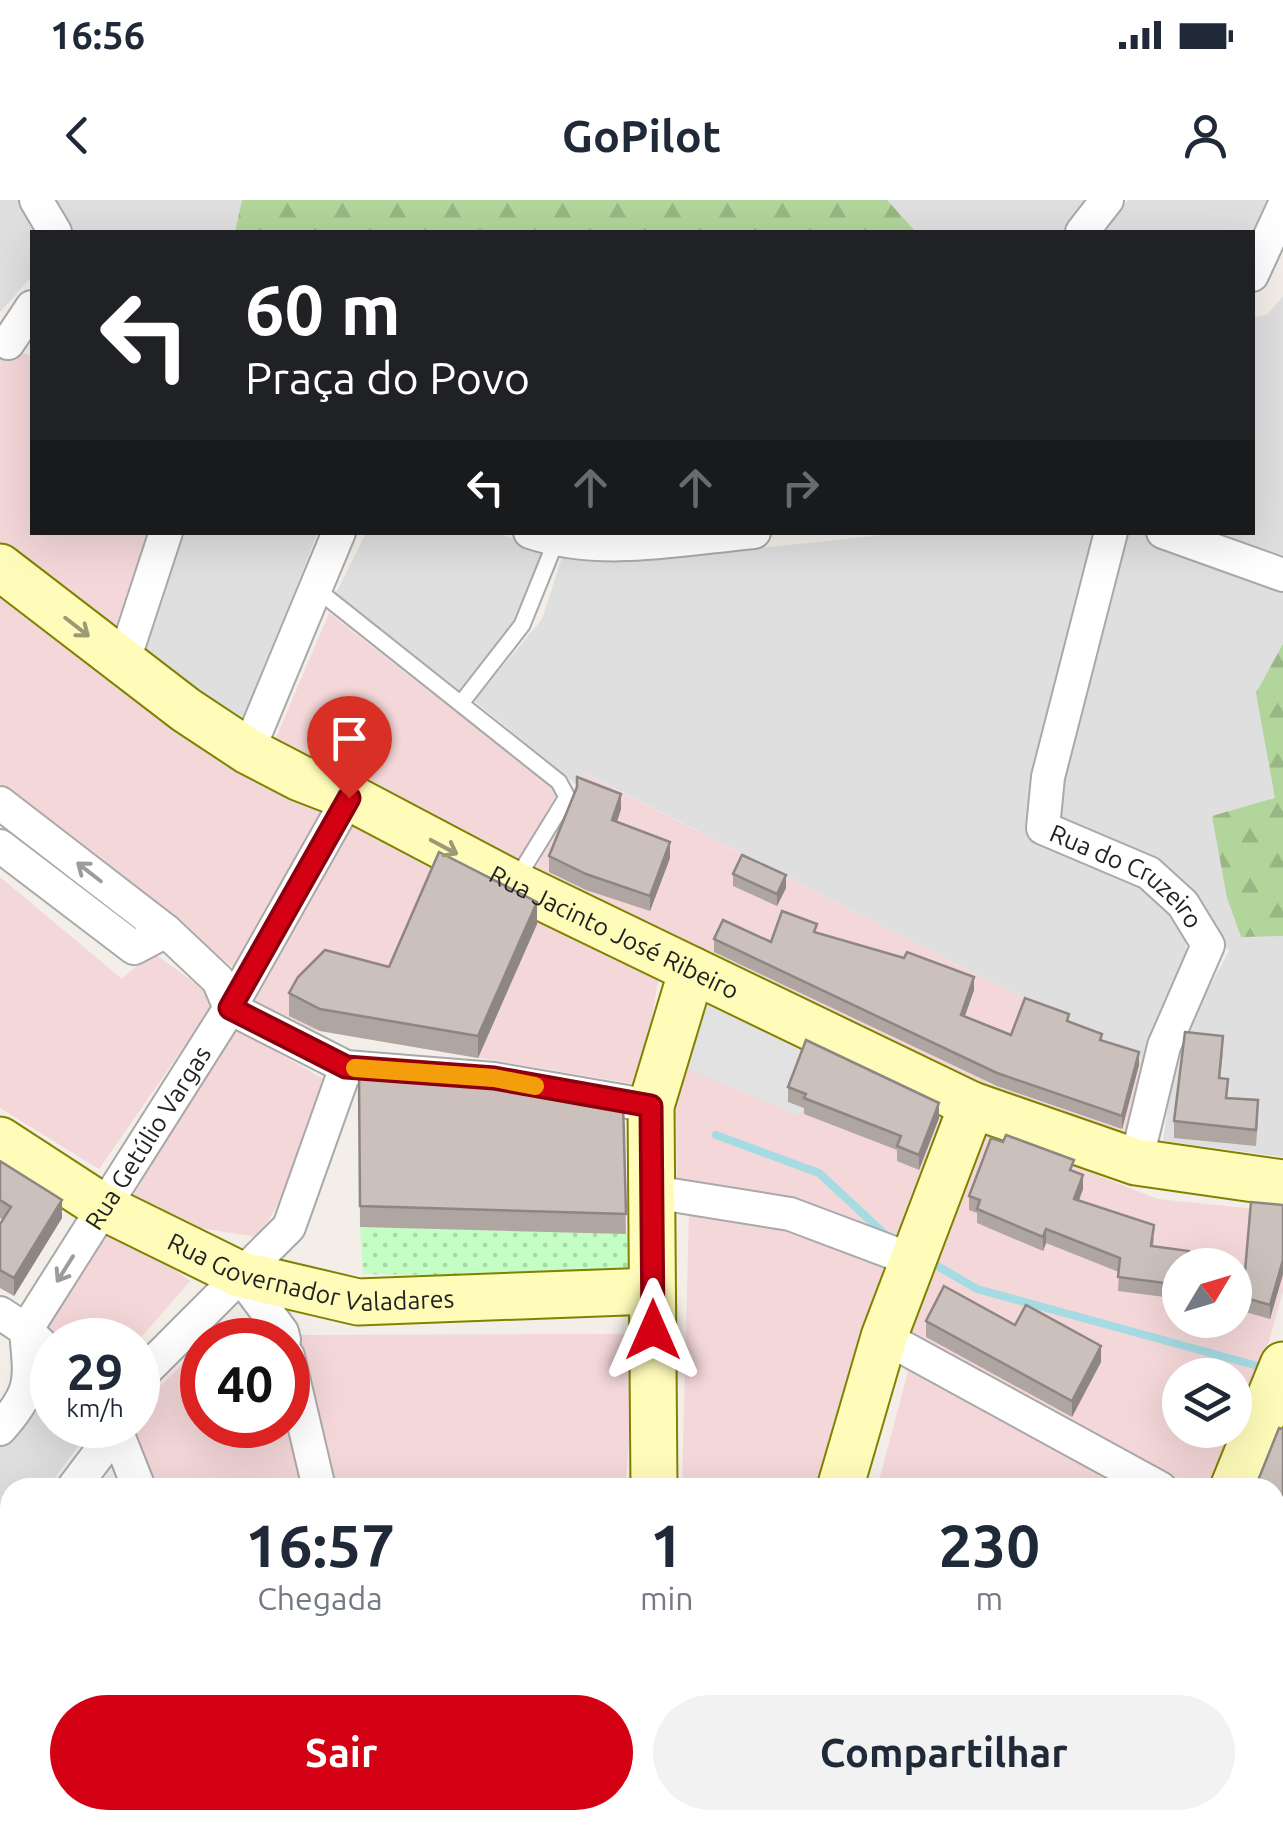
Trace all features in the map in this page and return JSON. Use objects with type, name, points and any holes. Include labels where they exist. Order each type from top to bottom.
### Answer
[{"type":"main road","name":"Rua Jacinto José Ribeiro","points":[[0,567],[123,662],[248,751],[692,970],[972,1104],[1136,1162],[1283,1182]]},
{"type":"main road","points":[[654,1478],[651,1106],[692,970]]},
{"type":"main road","points":[[843,1478],[884,1337],[972,1104]]},
{"type":"main road","name":"Rua Governador Valadares","points":[[0,1140],[103,1208],[239,1274],[358,1302],[652,1291]]},
{"type":"main road","points":[[1237,1478],[1280,1374]]},
{"type":"street","points":[[36,200],[54,230]]},
{"type":"street","points":[[1084,230],[1108,200]]},
{"type":"street","points":[[1255,268],[1283,208]]},
{"type":"street","points":[[1255,285],[1283,260]]},
{"type":"street","points":[[13,344],[30,311]]},
{"type":"street","points":[[123,662],[165,535]]},
{"type":"street","points":[[248,751],[338,535]]},
{"type":"street","points":[[543,537],[610,545],[721,535]]},
{"type":"street","name":"Rua do Cruzeiro","points":[[1110,535],[1048,776],[1043,828],[1149,873],[1183,904],[1208,946],[1164,1046],[1136,1162]]},
{"type":"street","points":[[1171,535],[1283,575]]},
{"type":"street","name":"Rua Getúlio Vargas","points":[[13,1321],[103,1208],[230,1008],[349,798]]},
{"type":"street","points":[[0,803],[166,931],[218,980],[230,1008],[346,1067],[494,1078],[651,1106]]},
{"type":"street","points":[[46,839],[12,856],[134,948],[166,931]]},
{"type":"street","points":[[160,1355],[289,1227],[346,1067]]},
{"type":"street","points":[[653,1192],[790,1214],[918,1252]]},
{"type":"street","points":[[239,1274],[272,1318]]},
{"type":"street","points":[[0,1429],[22,1402],[30,1383],[13,1321]]},
{"type":"street","points":[[884,1337],[1142,1478]]},
{"type":"street","points":[[81,1478],[103,1448]]},
{"type":"street","points":[[123,1448],[135,1478]]},
{"type":"street","points":[[310,1448],[317,1478]]},
{"type":"lane","points":[[462,702],[522,626],[543,537]]},
{"type":"lane","points":[[314,587],[462,702],[566,791],[567,797],[514,884]]},
{"type":"shaded area","points":[[0,200],[20,200],[41,230],[30,230],[30,278],[0,312]]},
{"type":"shaded area","points":[[45,200],[1090,200],[1066,230],[63,230]]},
{"type":"shaded area","points":[[1128,200],[1277,200],[1255,240],[1255,230],[1104,230]]},
{"type":"shaded area","points":[[1283,296],[1283,563],[1207,535],[1255,535],[1255,317],[1267,315]]},
{"type":"shaded area","points":[[0,344],[30,355],[30,535],[156,535],[118,646],[0,551]]},
{"type":"shaded area","points":[[175,535],[316,535],[241,735],[134,659]]},
{"type":"shaded area","points":[[365,535],[503,535],[546,550],[516,622],[460,692],[335,595]]},
{"type":"shaded area","points":[[884,535],[1093,535],[1045,745],[1033,840],[1128,873],[1184,929],[1188,968],[1143,1060],[587,774],[579,787],[474,701],[542,619],[563,554],[636,561]]},
{"type":"shaded area","points":[[1124,535],[1144,535],[1283,589],[1283,1157],[1163,1141],[1176,1049],[1229,951],[1165,871],[1061,823],[1058,774]]},
{"type":"shaded area","points":[[0,582],[328,808],[234,968],[0,784]]},
{"type":"shaded area","points":[[329,613],[558,792],[516,864],[273,745]]},
{"type":"shaded area","points":[[586,774],[1143,1060],[1124,1139],[938,1072],[535,870]]},
{"type":"shaded area","points":[[351,818],[660,968],[641,1085],[283,1025],[246,1004]]},
{"type":"shaded area","points":[[0,877],[122,979],[152,952],[217,999],[99,1169],[0,1108]]},
{"type":"shaded area","points":[[705,994],[952,1111],[900,1245],[677,1186],[676,1103]]},
{"type":"shaded area","points":[[705,994],[825,1050],[799,1116],[686,1068]]},
{"type":"shaded area","points":[[233,1027],[327,1081],[300,1169],[258,1237],[200,1228],[140,1202],[134,1194]]},
{"type":"shaded area","points":[[979,1129],[1158,1199],[1283,1212],[1283,1291],[1252,1385],[1252,1358],[1162,1358],[1162,1448],[1225,1448],[1212,1478],[1162,1478],[910,1337]]},
{"type":"shaded area","points":[[689,1213],[791,1224],[900,1267],[826,1478],[682,1478]]},
{"type":"shaded area","points":[[108,1223],[190,1281],[158,1318],[43,1318]]},
{"type":"shaded area","points":[[629,1334],[631,1421],[626,1478],[329,1478],[310,1403],[310,1335]]},
{"type":"shaded area","points":[[910,1364],[1116,1478],[880,1478]]},
{"type":"shaded area","points":[[180,1366],[180,1448],[300,1448],[307,1478],[150,1478],[137,1448],[160,1448],[160,1386]]},
{"type":"shaded area","points":[[30,1402],[30,1448],[77,1448],[55,1478],[0,1478],[0,1447]]},
{"type":"green space","points":[[242,200],[887,200],[914,230],[235,230]]},
{"type":"green space","points":[[1283,644],[1283,936],[1241,937],[1227,898],[1212,816],[1275,798],[1256,693]]},
{"type":"green space","points":[[360,1227],[633,1234],[634,1278],[363,1274]]},
{"type":"building","points":[[577,777],[621,794],[612,820],[670,842],[650,896],[586,874],[549,856],[577,787]]},
{"type":"building","points":[[439,852],[537,902],[478,1036],[320,1009],[289,993],[298,977],[325,950],[389,967]]},
{"type":"building","points":[[742,855],[786,875],[777,894],[733,874]]},
{"type":"building","points":[[782,911],[817,924],[814,932],[904,958],[907,952],[974,977],[961,1015],[1011,1035],[1025,998],[1069,1014],[1067,1021],[1102,1034],[1100,1040],[1139,1052],[1122,1116],[997,1073],[714,939],[723,920],[771,942]]},
{"type":"building","points":[[1185,1032],[1223,1036],[1219,1078],[1228,1079],[1226,1098],[1258,1100],[1256,1130],[1174,1121]]},
{"type":"building","points":[[806,1040],[939,1103],[919,1155],[897,1146],[901,1136],[804,1098],[806,1094],[788,1087]]},
{"type":"building","points":[[359,1076],[492,1078],[623,1101],[626,1214],[360,1206]]},
{"type":"building","points":[[1006,1135],[1074,1160],[1070,1170],[1083,1175],[1074,1199],[1154,1225],[1151,1246],[1166,1248],[1162,1248],[1162,1283],[1118,1277],[1120,1258],[1046,1229],[1043,1237],[977,1209],[980,1200],[969,1196],[991,1138],[1003,1142]]},
{"type":"building","points":[[0,1161],[62,1200],[14,1278],[0,1270],[0,1224],[11,1207],[0,1200]]},
{"type":"building","points":[[1251,1202],[1283,1205],[1283,1260],[1270,1305],[1252,1300],[1252,1248],[1247,1248]]},
{"type":"building","points":[[944,1286],[1015,1325],[1026,1305],[1101,1346],[1072,1401],[926,1321]]},
{"type":"building","points":[[1279,1428],[1283,1429],[1283,1478],[1259,1478]]},
{"type":"waterway","points":[[716,1135],[819,1173],[889,1238]]},
{"type":"waterway","points":[[927,1260],[977,1289],[1265,1368]]},
{"type":"slow traffic","points":[[355,1068],[494,1078],[535,1086]]},
{"type":"route","points":[[349,798],[230,1008],[346,1067],[494,1078],[651,1106],[653,1330]]}]
